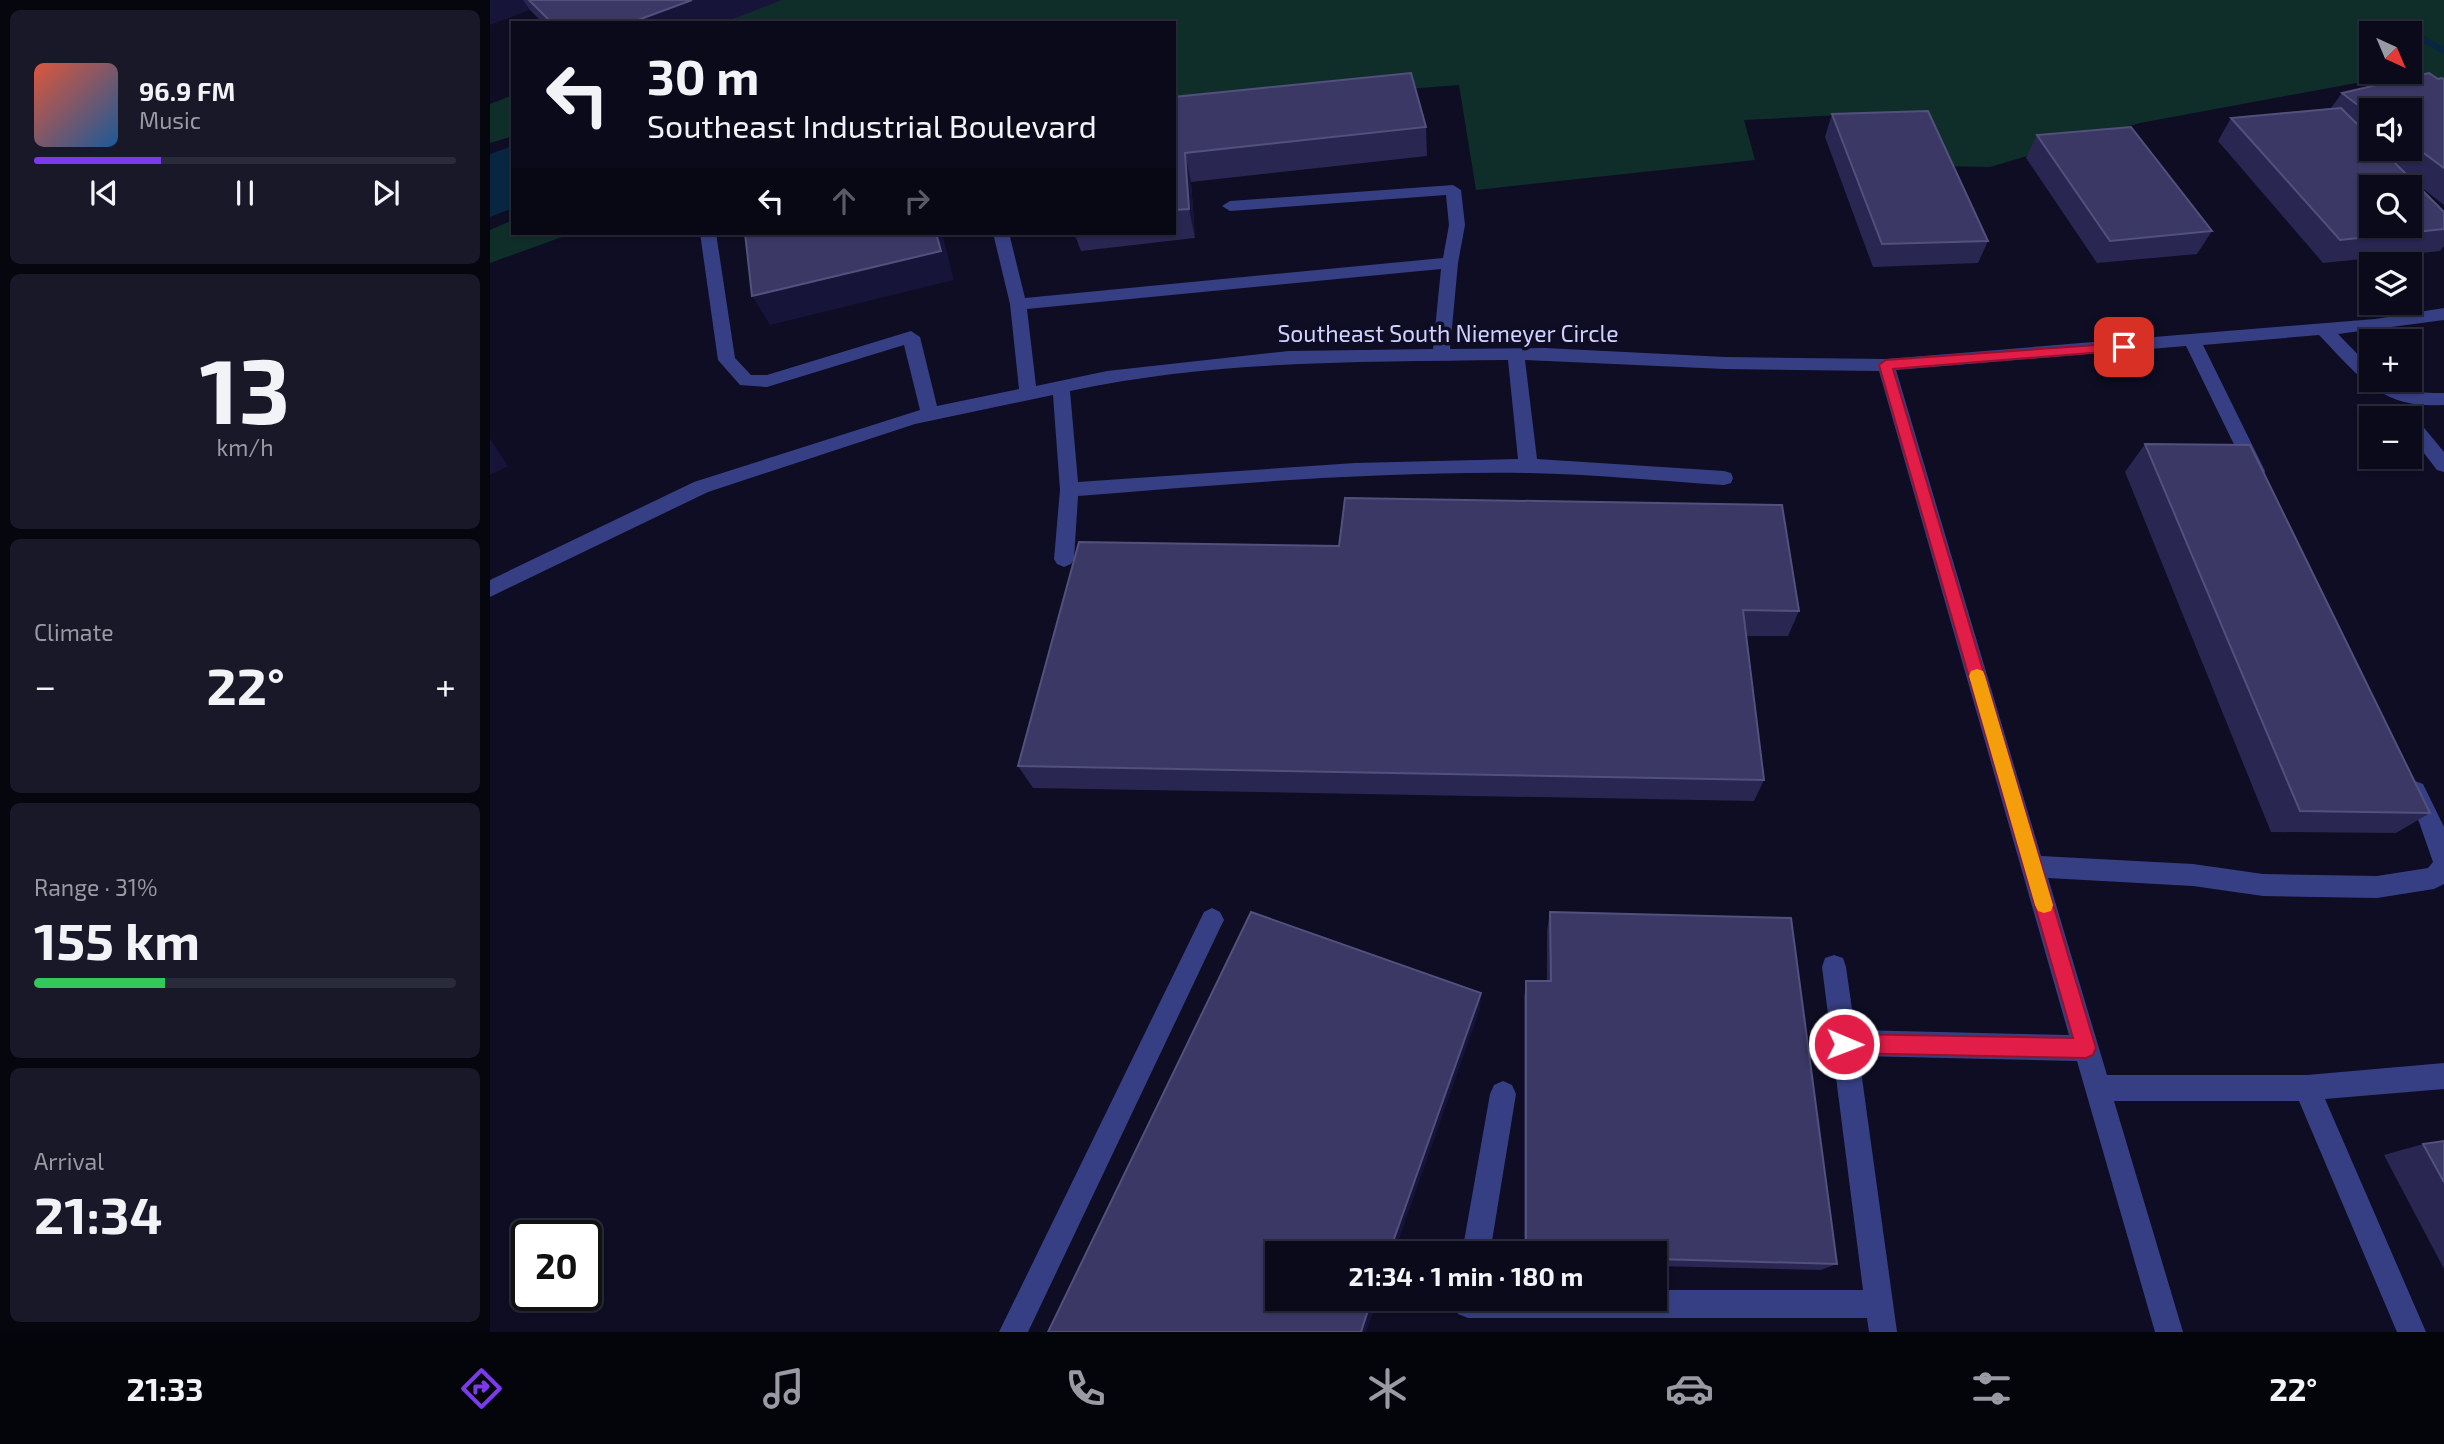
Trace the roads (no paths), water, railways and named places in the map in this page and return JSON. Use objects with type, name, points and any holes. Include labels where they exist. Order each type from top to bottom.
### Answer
[{"type":"street","points":[[1230,206],[1453,190],[1457,225],[1450,263],[1441,355]]},
{"type":"street","points":[[708,235],[727,360],[746,381],[767,381],[911,337],[930,415]]},
{"type":"street","points":[[1002,235],[1018,304],[1028,393]]},
{"type":"street","points":[[1018,304],[1450,263]]},
{"type":"street","name":"Southeast South Niemeyer Circle","points":[[490,589],[701,487],[930,415],[1061,385],[1289,357],[1516,354],[1725,363],[1886,365],[2375,325],[2444,314]]},
{"type":"street","points":[[2323,329],[2359,366]]},
{"type":"street","points":[[2192,341],[2264,488]]},
{"type":"street","points":[[1516,354],[1528,466]]},
{"type":"street","points":[[1886,365],[2169,1332]]},
{"type":"street","points":[[1061,385],[1069,489],[1064,559]]},
{"type":"street","points":[[2383,392],[2395,406]]},
{"type":"street","points":[[2405,392],[2428,400],[2444,398]]},
{"type":"street","points":[[2422,438],[2444,465]]},
{"type":"street","points":[[1069,489],[1343,469],[1528,466],[1724,478]]},
{"type":"street","points":[[2405,771],[2430,820],[2444,861]]},
{"type":"street","points":[[2033,866],[2193,875],[2263,885],[2377,887],[2434,877],[2444,867]]},
{"type":"street","points":[[1013,1332],[1212,920]]},
{"type":"street","points":[[1667,1311],[1882,1318],[1833,967]]},
{"type":"street","points":[[1844,1044],[2086,1048]]},
{"type":"street","points":[[2098,1088],[2307,1088],[2444,1076]]},
{"type":"street","points":[[2307,1088],[2412,1332]]},
{"type":"street","points":[[1478,1241],[1503,1094]]},
{"type":"water","points":[[511,147],[511,209],[490,217],[490,154]]},
{"type":"waterway","points":[[2422,39],[2444,51]]}]
